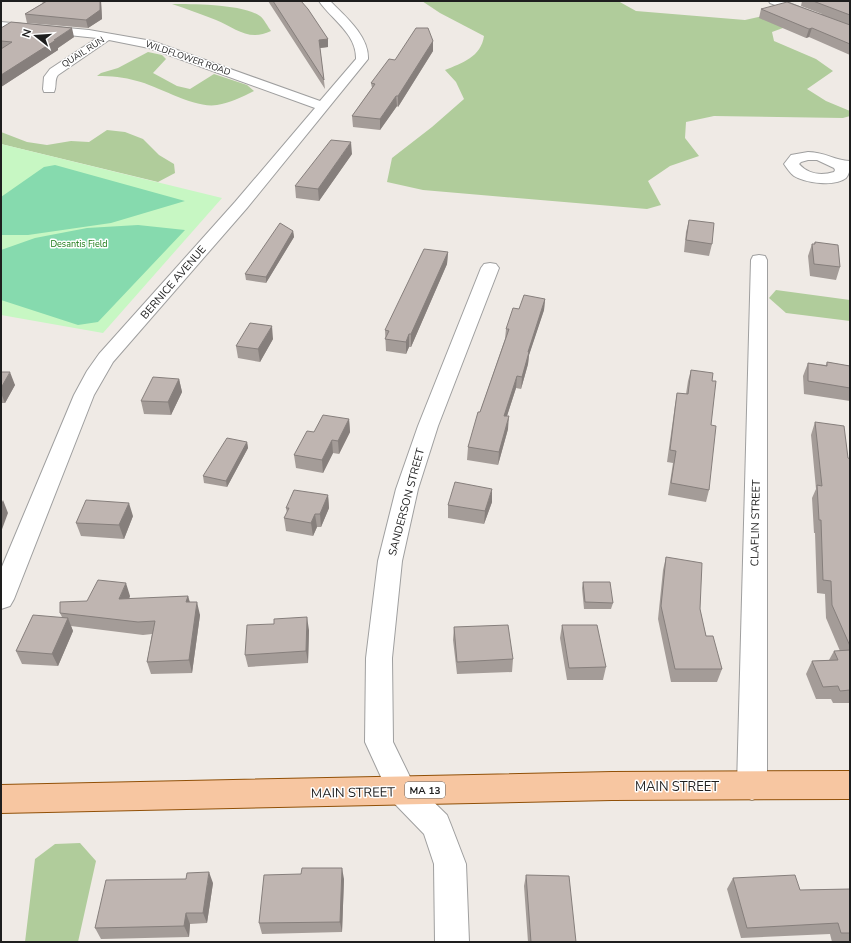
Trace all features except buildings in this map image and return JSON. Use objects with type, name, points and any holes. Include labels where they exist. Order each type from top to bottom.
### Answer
[{"type":"main road","name":"MAIN STREET","points":[[1,799],[612,786],[850,785]]},
{"type":"street","name":"BERNICE AVENUE","points":[[1,599],[84,395],[97,371],[106,358],[241,205],[360,63],[363,56],[362,49],[356,39],[324,1]]},
{"type":"street","points":[[774,1],[850,31]]},
{"type":"street","name":"WILDFLOWER ROAD","points":[[1,24],[16,27],[82,32],[159,47],[323,106]]},
{"type":"street","name":"QUAIL RUN","points":[[49,89],[50,77],[54,72],[108,36]]},
{"type":"street","name":"CLAFLIN STREET","points":[[752,786],[759,260]]},
{"type":"street","name":"SANDERSON STREET","points":[[452,942],[450,864],[436,825],[402,791],[379,742],[380,658],[382,623],[390,561],[401,512],[421,446],[490,268]]},
{"type":"green space","points":[[422,1],[618,1],[636,11],[745,20],[780,12],[802,21],[772,32],[774,41],[816,59],[833,71],[807,89],[826,101],[850,111],[850,116],[843,118],[714,116],[686,122],[685,138],[699,156],[670,166],[648,181],[661,205],[647,209],[423,190],[387,182],[392,158],[432,127],[464,99],[456,82],[445,70],[464,62],[475,54],[482,43],[484,36],[440,13]]},
{"type":"green space","points":[[172,4],[192,4],[242,9],[260,16],[271,31],[256,35],[242,33],[216,20]]},
{"type":"green space","points":[[148,52],[162,55],[166,59],[153,73],[177,86],[190,89],[214,74],[247,85],[254,91],[227,103],[208,105],[198,104],[132,80],[117,77],[97,76],[101,73],[118,68]]},
{"type":"green space","points":[[107,130],[125,132],[143,139],[159,155],[174,164],[175,173],[158,182],[1,144],[1,132],[27,142],[47,145],[71,141],[89,142]]},
{"type":"green space","name":"Desantis Field","points":[[1,144],[222,198],[103,333],[1,315]]},
{"type":"green space","points":[[55,165],[185,201],[111,223],[28,235],[1,235],[1,197],[44,167]]},
{"type":"green space","points":[[138,225],[185,230],[98,322],[78,325],[1,300],[1,250],[35,238],[87,228]]},
{"type":"green space","points":[[776,290],[850,300],[850,321],[786,313],[769,298]]},
{"type":"green space","points":[[80,843],[96,861],[78,942],[25,942],[35,859],[55,844]]}]
